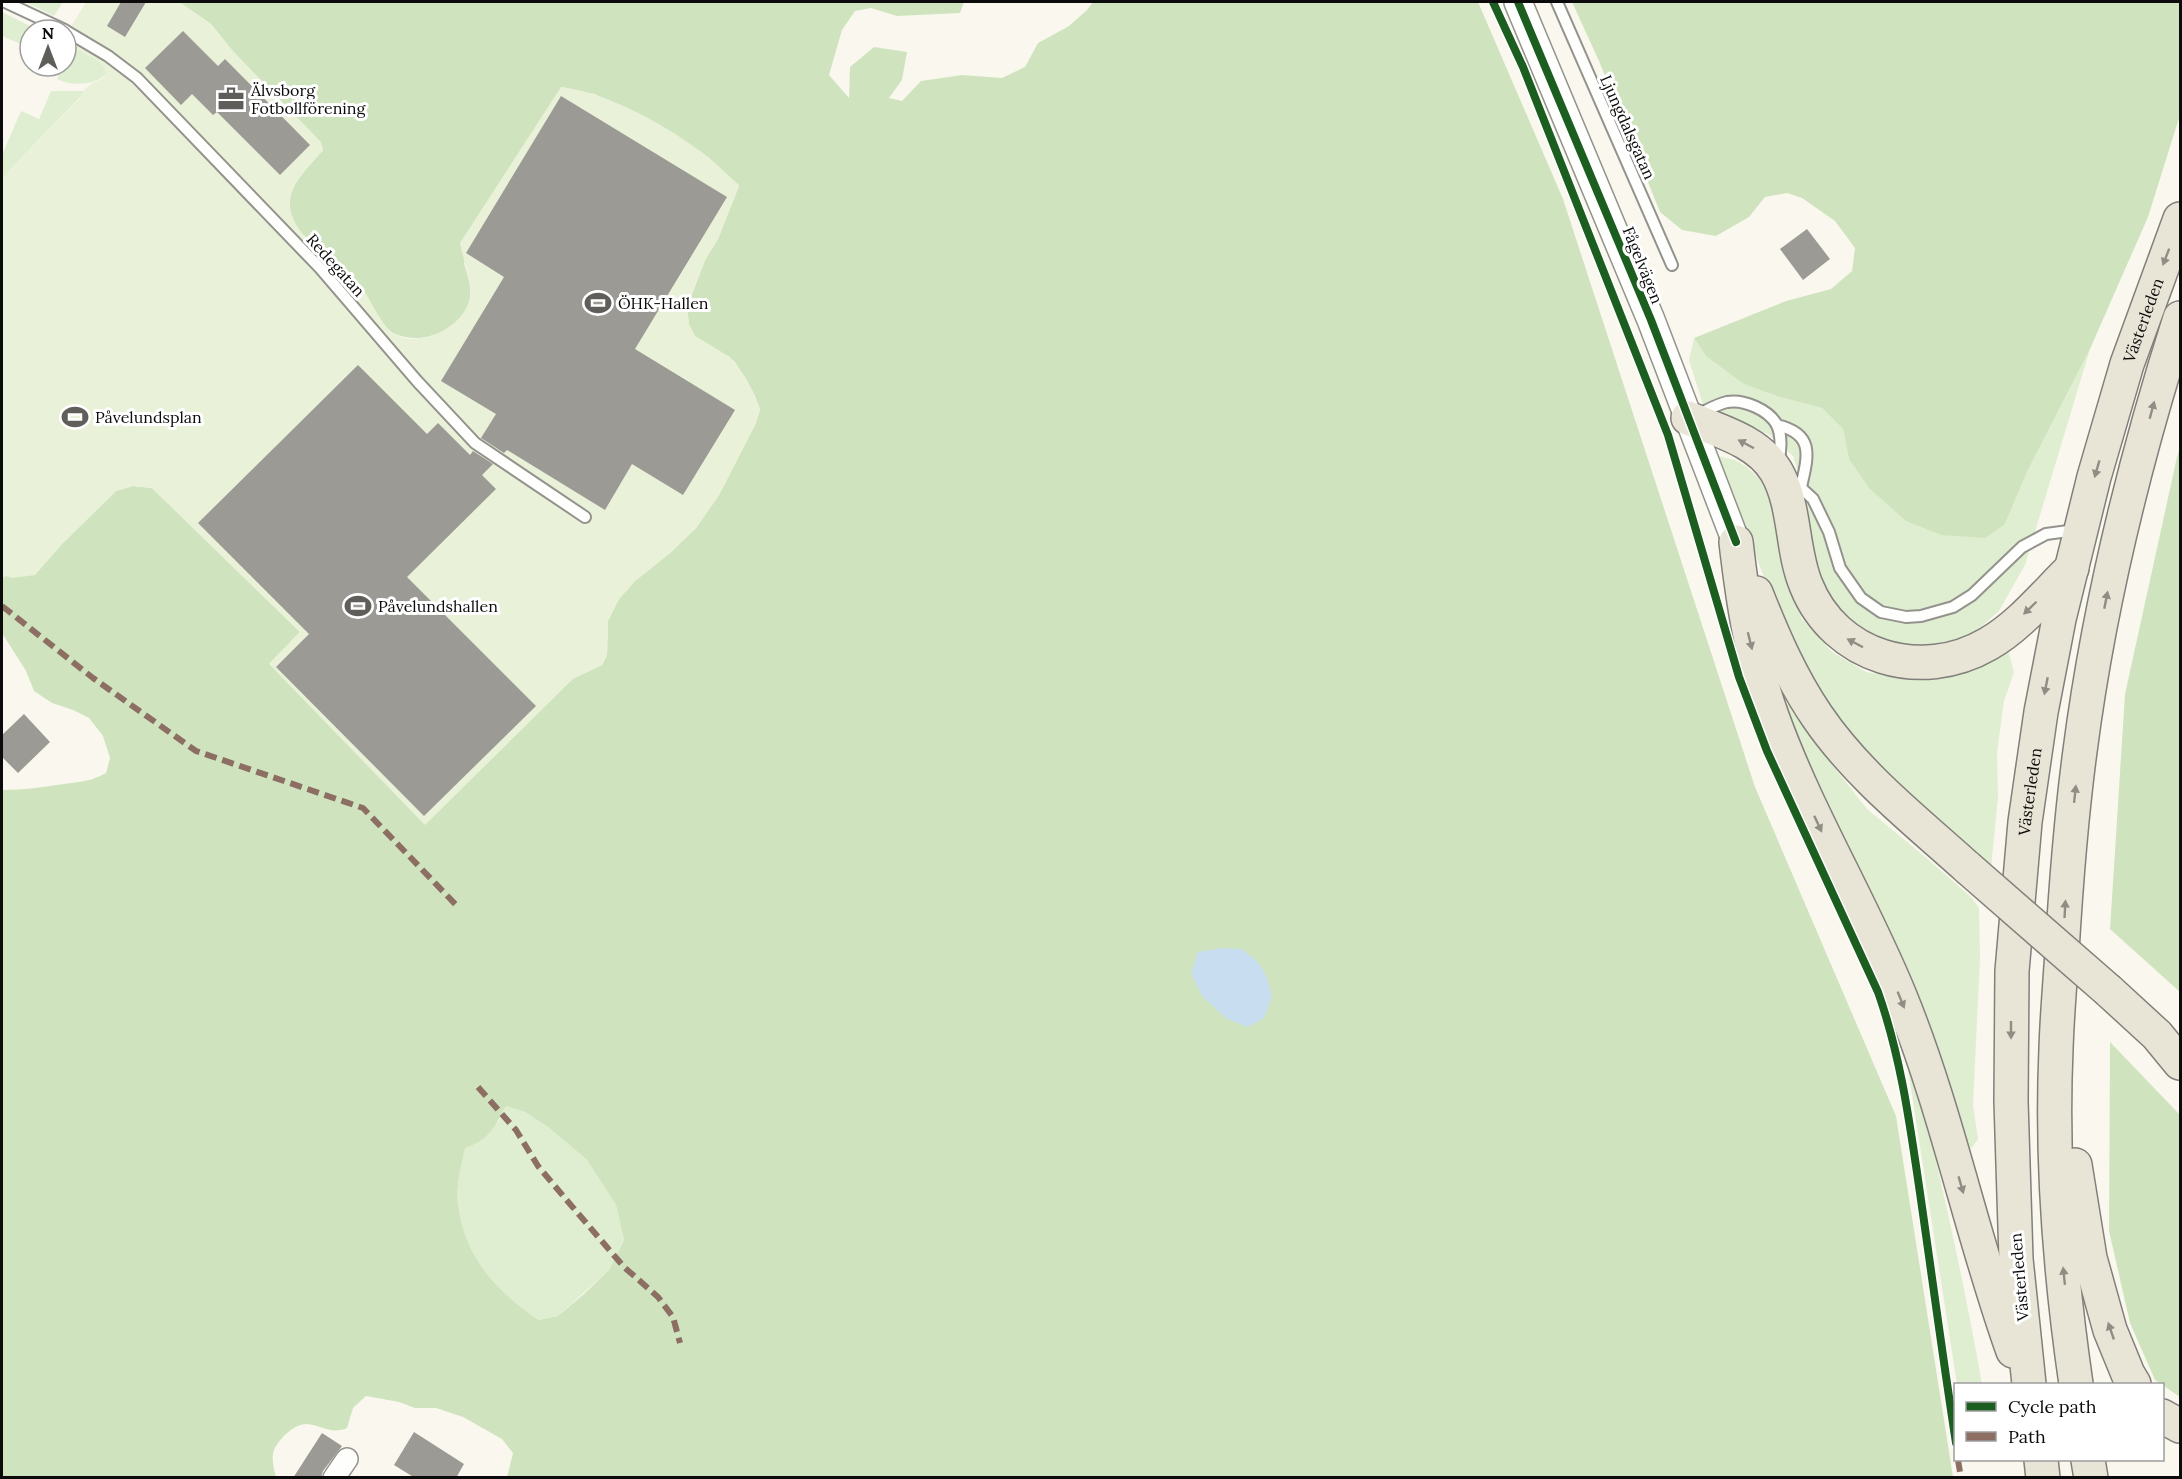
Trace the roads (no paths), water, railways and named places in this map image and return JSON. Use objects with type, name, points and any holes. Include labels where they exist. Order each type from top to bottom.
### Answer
[{"type":"highway","name":"Västerleden","points":[[2027,1383],[2016,1259],[2011,1101],[2012,971],[2025,822],[2039,723],[2059,620],[2081,530],[2127,364],[2181,219]]},
{"type":"highway","name":"Västerleden","points":[[2076,1383],[2060,1235],[2056,1159],[2056,1051],[2068,852],[2080,751],[2106,594],[2132,484],[2161,379],[2181,318]]},
{"type":"highway","points":[[1688,418],[1755,448],[1789,479],[1785,493],[1799,566],[1815,605],[1829,623],[1847,640],[1892,659],[1912,662],[1952,659],[1989,644],[2072,568]]},
{"type":"highway","points":[[1736,542],[1775,641],[1817,716],[1849,757],[1882,791],[2157,1035],[2181,1063]]},
{"type":"highway","points":[[1736,542],[1746,624],[1772,718],[1792,770],[1908,1017],[1925,1062],[1993,1295],[2027,1383]]},
{"type":"highway","points":[[2056,1051],[2090,1258],[2110,1330],[2133,1383]]},
{"type":"highway","points":[[2164,1417],[2181,1426]]},
{"type":"highway","points":[[2040,1461],[2043,1478]]},
{"type":"highway","points":[[2088,1461],[2091,1478]]},
{"type":"street","name":"Fågelvägen","points":[[1518,2],[1612,224],[1736,542]]},
{"type":"street","points":[[334,1478],[347,1460]]},
{"type":"lane","name":"Redegatan","points":[[5,2],[39,18]]},
{"type":"lane","name":"Ljungdalsgatan","points":[[1557,2],[1672,266]]},
{"type":"lane","name":"Redegatan","points":[[78,38],[108,56],[137,78],[320,268],[411,373],[476,443],[585,517]]},
{"type":"lane","points":[[1688,418],[1728,402],[1743,402],[1762,410],[1777,425],[1794,429],[1803,440],[1807,453],[1789,479]]},
{"type":"lane","points":[[1777,425],[1789,479],[1813,499],[1829,532],[1840,568],[1862,598],[1881,612],[1906,617],[1921,616],[1953,607],[1972,596],[2022,547],[2046,534],[2081,530]]},
{"type":"water","points":[[1222,948],[1242,949],[1259,963],[1268,980],[1272,997],[1264,1018],[1248,1027],[1227,1019],[1202,996],[1191,973],[1198,952]]},
{"type":"place","name":"Älvsborg Fotbollförening","points":[[231,99]]},
{"type":"place","name":"ÖHK-Hallen","points":[[598,303]]},
{"type":"place","name":"Påvelundsplan","points":[[75,417]]},
{"type":"place","name":"Påvelundshallen","points":[[358,606]]}]
